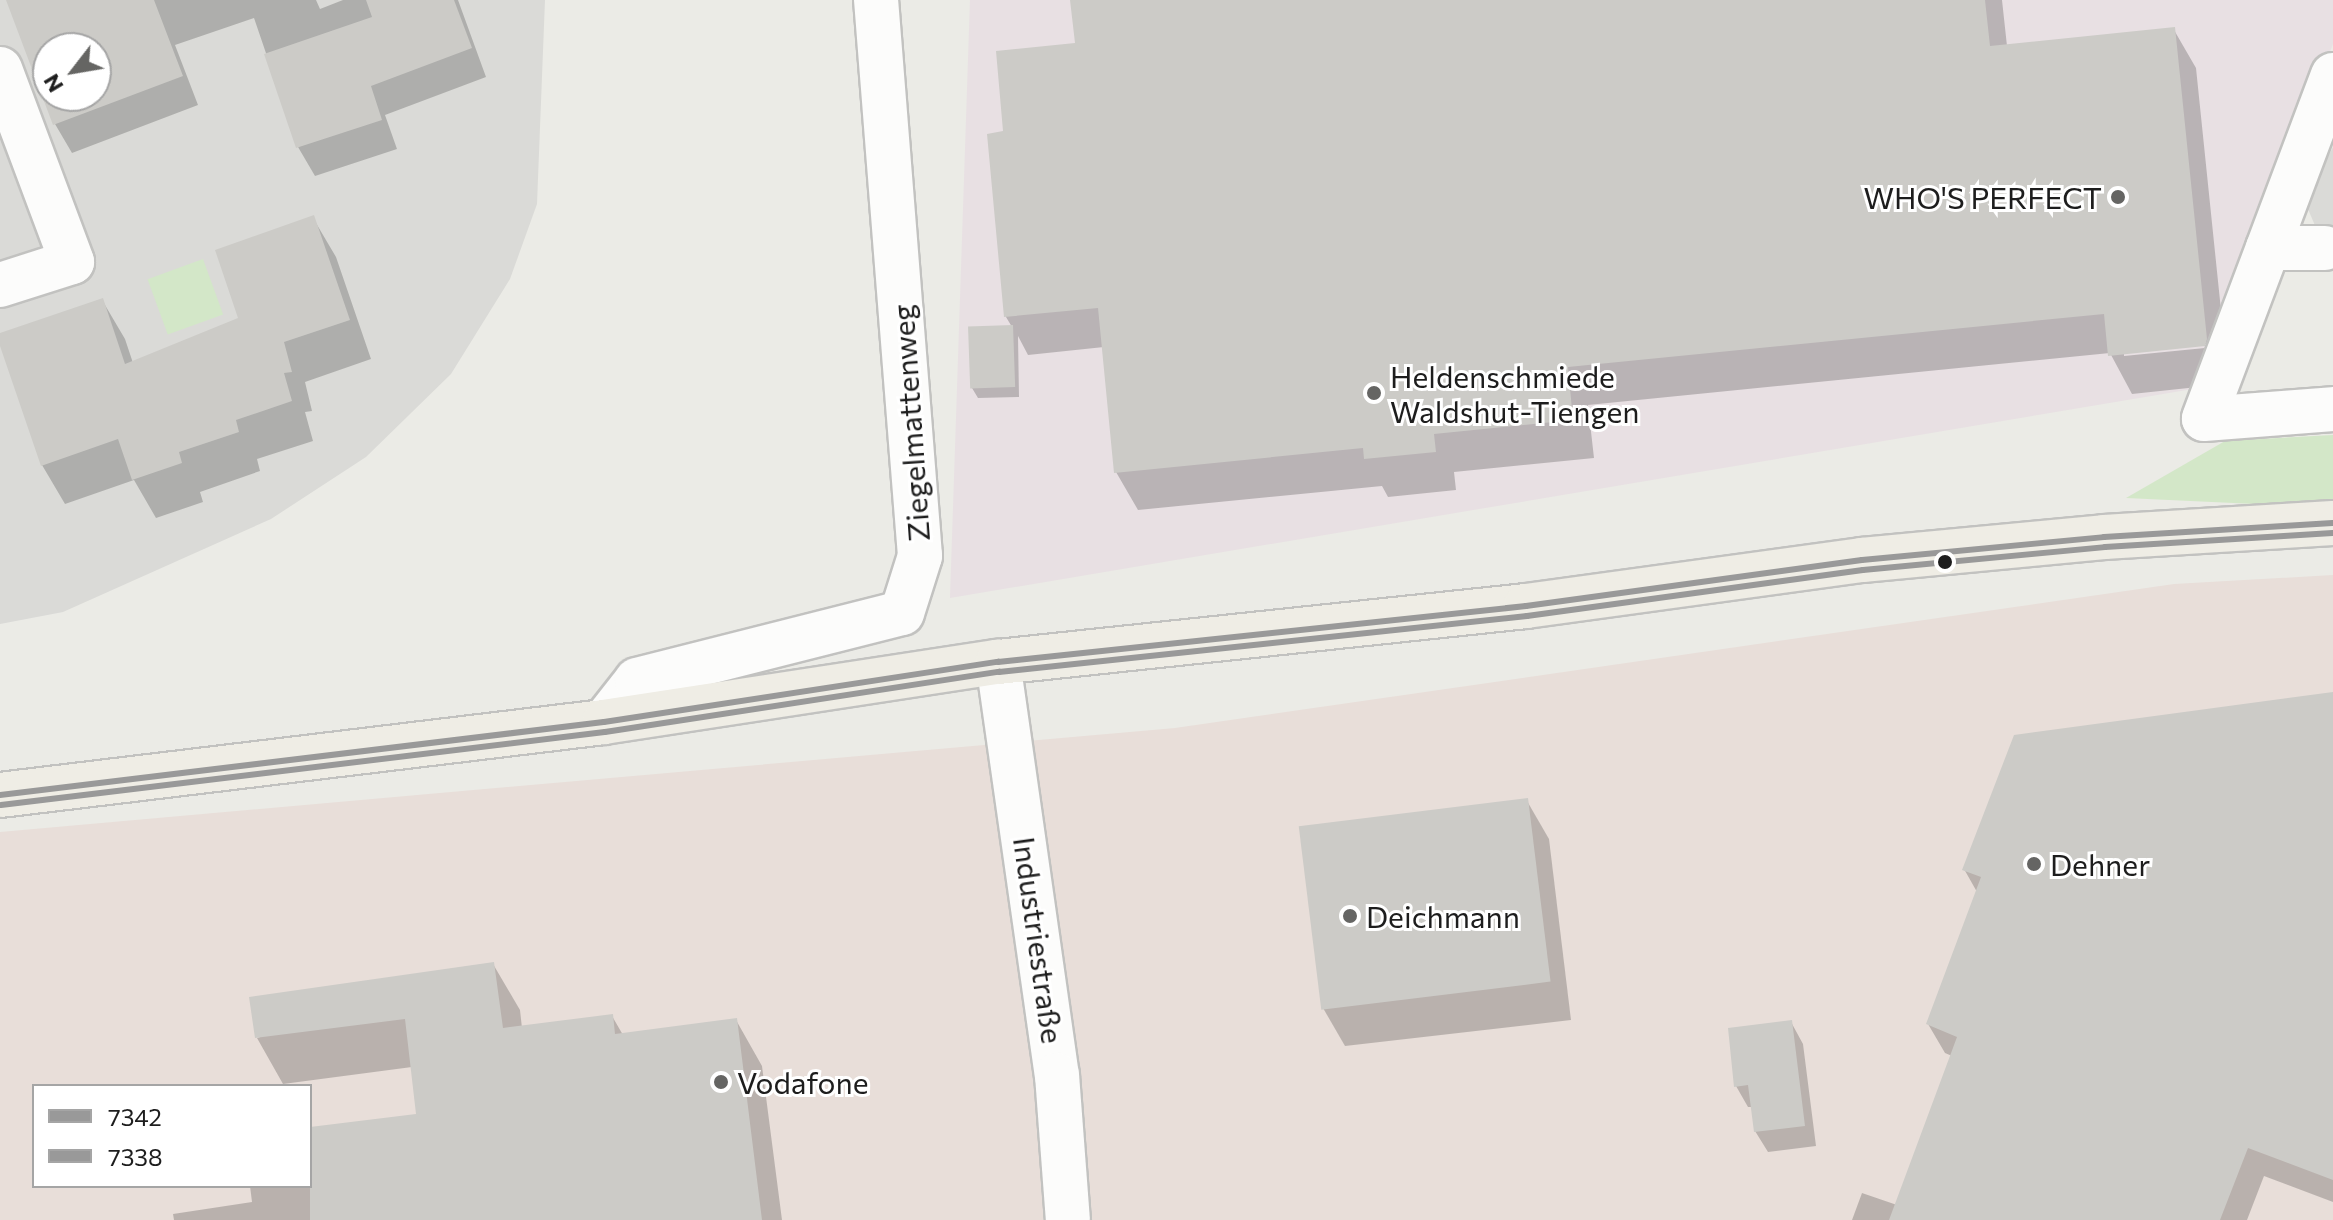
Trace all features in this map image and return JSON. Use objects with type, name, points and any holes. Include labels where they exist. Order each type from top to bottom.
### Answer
[{"type":"main road","points":[[0,795],[604,722],[998,662],[1526,606],[1926,553],[2333,523]]},
{"type":"street","name":"Ziegelmattenweg","points":[[604,722],[637,680],[902,613],[920,556],[876,0]]},
{"type":"street","points":[[0,69],[72,262],[0,285]]},
{"type":"street","points":[[2333,75],[2204,419],[2333,409]]},
{"type":"street","points":[[2268,248],[2325,248]]},
{"type":"street","name":"Industriestraße","points":[[998,662],[1057,1075],[1068,1220]]},
{"type":"shaded area","points":[[0,0],[545,0],[537,204],[510,279],[451,374],[366,457],[271,519],[63,612],[0,624]]},
{"type":"shaded area","points":[[970,0],[2333,0],[2333,44],[2199,388],[950,598]]},
{"type":"shaded area","points":[[2333,147],[2333,268],[2305,202]]},
{"type":"shaded area","points":[[2333,575],[2333,1220],[0,1220],[0,832],[1175,728],[2174,584]]},
{"type":"green space","points":[[203,259],[223,314],[168,335],[148,279]]},
{"type":"green space","points":[[2333,435],[2333,499],[2255,504],[2126,498],[2225,441]]},
{"type":"building","points":[[6,0],[154,0],[183,76],[112,103],[112,32],[32,32],[32,69]]},
{"type":"building","points":[[366,0],[454,0],[472,48],[371,86],[382,120],[296,148],[264,54],[372,17]]},
{"type":"building","points":[[1070,0],[1985,0],[1990,46],[2175,27],[2207,339],[2205,346],[2108,356],[2104,314],[1568,367],[1573,420],[1434,434],[1436,452],[1364,459],[1363,448],[1114,473],[1098,308],[1004,317],[987,134],[1003,131],[996,51],[1075,43]]},
{"type":"building","points":[[48,112],[87,112],[53,125]]},
{"type":"building","points":[[314,215],[350,320],[284,342],[292,372],[284,373],[292,401],[236,420],[239,432],[179,452],[182,463],[132,480],[118,439],[41,466],[0,346],[0,333],[103,298],[125,364],[238,318],[215,250]]},
{"type":"building","points":[[1013,325],[1015,387],[970,389],[968,327]]},
{"type":"building","points":[[2333,692],[2333,1180],[2248,1148],[2220,1220],[1889,1220],[1957,1037],[1926,1024],[1981,877],[1962,870],[2014,735]]},
{"type":"building","points":[[1528,798],[1551,982],[1321,1010],[1299,826]]},
{"type":"building","points":[[494,962],[503,1028],[613,1014],[615,1034],[737,1018],[762,1220],[310,1220],[312,1127],[416,1114],[405,1019],[255,1038],[249,997]]},
{"type":"building","points":[[1792,1020],[1805,1126],[1754,1132],[1748,1085],[1734,1087],[1728,1028]]},
{"type":"transit line","name":"7342","points":[[0,795],[604,722],[998,662],[1526,606],[1862,560],[2104,537],[2333,523]]},
{"type":"transit line","name":"7338","points":[[1,805],[605,732],[999,672],[1527,616],[1863,570],[2105,547],[2333,533]]},
{"type":"place","name":"WHO'S PERFECT","points":[[2118,197]]},
{"type":"place","name":"Heldenschmiede Waldshut-Tiengen","points":[[1374,393]]},
{"type":"place","name":"Dehner","points":[[2034,864]]},
{"type":"place","name":"Deichmann","points":[[1350,916]]},
{"type":"place","name":"Vodafone","points":[[721,1082]]}]
